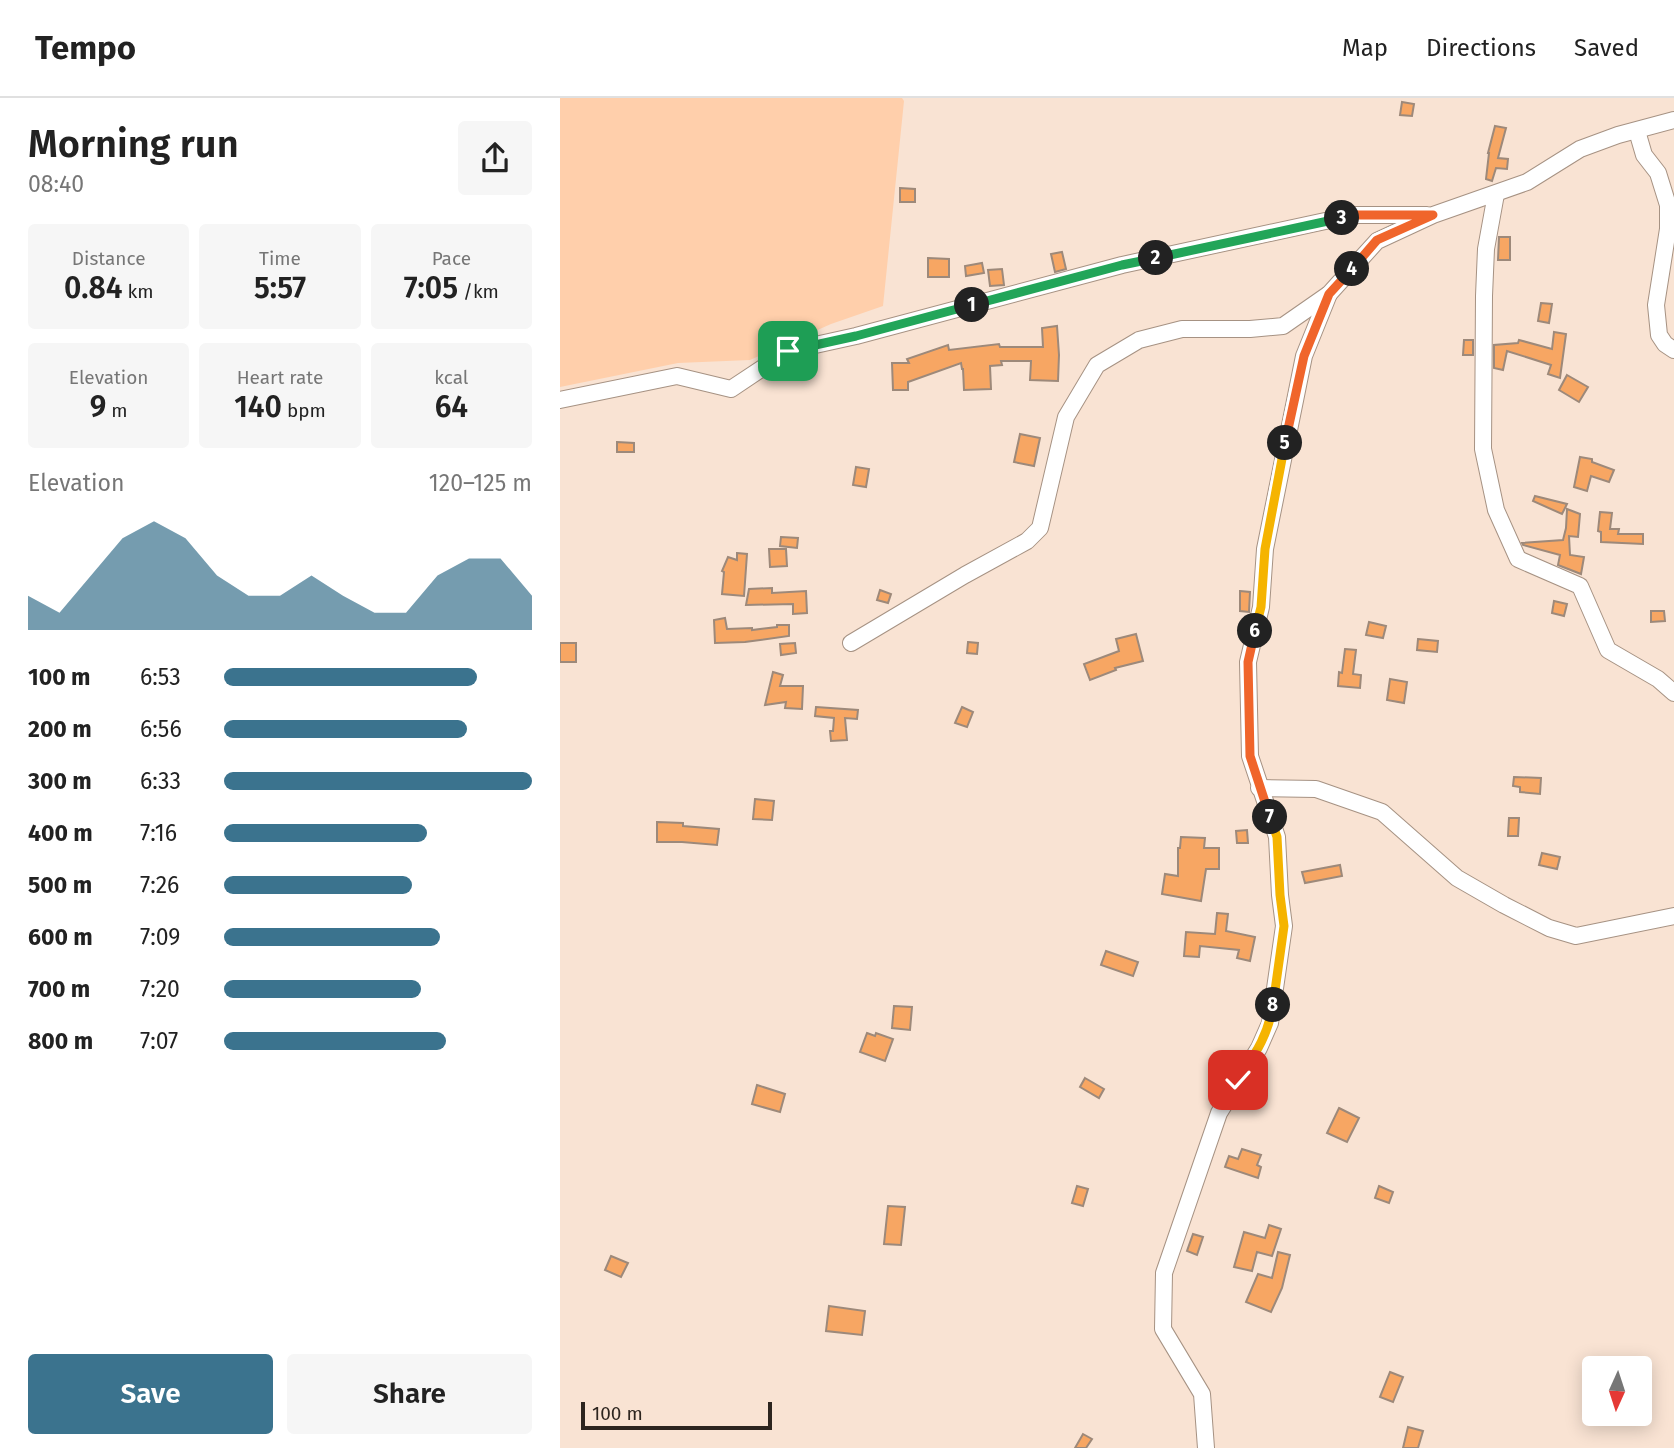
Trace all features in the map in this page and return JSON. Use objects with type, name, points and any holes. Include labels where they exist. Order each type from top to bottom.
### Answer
[{"type":"street","points":[[851,643],[1027,541],[1040,528],[1066,417],[1097,365],[1139,340],[1182,329],[1283,326],[1329,294],[1377,240],[1433,215],[1527,182],[1580,149],[1618,135],[1674,120]]},
{"type":"street","points":[[1637,131],[1644,155],[1658,173],[1668,205],[1668,229],[1656,305],[1659,335],[1665,344],[1674,349]]},
{"type":"street","points":[[1496,194],[1486,249],[1483,340],[1483,449],[1496,510],[1517,559],[1580,586],[1608,650],[1658,679],[1674,693]]},
{"type":"street","points":[[560,400],[677,376],[731,389],[788,351],[856,336],[1122,265],[1353,215],[1433,215]]},
{"type":"street","points":[[1206,1448],[1202,1394],[1163,1329],[1164,1273],[1219,1113],[1259,1048],[1270,1023],[1284,926],[1277,837],[1250,756],[1248,662],[1261,607],[1268,536],[1301,368],[1329,294]]},
{"type":"street","points":[[1283,326],[1308,345]]},
{"type":"street","points":[[1259,788],[1316,789],[1382,812],[1457,878],[1549,928],[1576,936],[1674,916]]},
{"type":"shaded area","points":[[560,98],[902,98],[904,101],[883,306],[831,324],[750,360],[678,363],[560,387]]},
{"type":"building","points":[[1402,102],[1414,104],[1412,116],[1400,115]]},
{"type":"building","points":[[1495,126],[1506,128],[1498,158],[1508,159],[1507,169],[1496,168],[1492,181],[1486,179],[1488,153]]},
{"type":"building","points":[[900,188],[915,189],[915,202],[900,202]]},
{"type":"building","points":[[1499,237],[1510,237],[1510,260],[1498,260]]},
{"type":"building","points":[[1062,252],[1066,269],[1055,272],[1051,254]]},
{"type":"building","points":[[928,258],[949,259],[949,277],[928,277]]},
{"type":"building","points":[[982,263],[984,273],[966,276],[965,266]]},
{"type":"building","points":[[1002,269],[1004,285],[990,286],[988,270]]},
{"type":"building","points":[[1541,303],[1552,304],[1549,323],[1538,321]]},
{"type":"building","points":[[1057,326],[1058,381],[1030,380],[1031,361],[1001,361],[1002,365],[990,366],[991,389],[964,390],[961,363],[908,382],[908,390],[893,390],[892,363],[909,363],[907,359],[948,345],[949,350],[999,344],[1000,347],[1043,347],[1042,328]]},
{"type":"building","points":[[1554,332],[1566,334],[1560,378],[1548,374],[1551,365],[1507,351],[1503,370],[1494,368],[1494,345],[1518,343],[1519,340],[1552,349]]},
{"type":"building","points":[[1464,340],[1473,340],[1473,355],[1463,355]]},
{"type":"building","points":[[1567,375],[1588,387],[1579,402],[1559,390]]},
{"type":"building","points":[[1020,434],[1040,438],[1034,466],[1014,462]]},
{"type":"building","points":[[617,442],[634,443],[634,452],[617,452]]},
{"type":"building","points":[[1580,457],[1592,459],[1592,462],[1614,470],[1609,482],[1591,476],[1587,491],[1574,487]]},
{"type":"building","points":[[856,467],[869,469],[866,487],[853,485]]},
{"type":"building","points":[[1535,496],[1567,504],[1562,514],[1533,501]]},
{"type":"building","points":[[1567,509],[1580,514],[1578,537],[1569,536],[1570,555],[1584,557],[1581,574],[1558,565],[1560,555],[1522,543],[1563,540]]},
{"type":"building","points":[[1600,512],[1612,513],[1610,529],[1619,529],[1618,534],[1643,534],[1643,544],[1601,542],[1601,532],[1598,531]]},
{"type":"building","points":[[781,537],[798,538],[797,548],[780,546]]},
{"type":"building","points":[[769,549],[786,549],[787,566],[770,567]]},
{"type":"building","points":[[737,553],[747,554],[744,596],[722,594],[722,571],[728,557],[737,560]]},
{"type":"building","points":[[772,588],[772,593],[806,591],[807,613],[793,614],[793,604],[746,605],[749,589]]},
{"type":"building","points":[[880,590],[891,594],[888,603],[877,600]]},
{"type":"building","points":[[1240,591],[1250,592],[1249,612],[1240,611]]},
{"type":"building","points":[[1554,601],[1567,604],[1564,616],[1552,613]]},
{"type":"building","points":[[1651,611],[1664,611],[1665,621],[1651,622]]},
{"type":"building","points":[[725,618],[727,629],[752,630],[789,625],[789,636],[715,643],[714,620]]},
{"type":"building","points":[[1369,622],[1386,626],[1383,638],[1366,635]]},
{"type":"building","points":[[1136,634],[1143,661],[1115,668],[1116,670],[1090,680],[1084,664],[1119,651],[1116,639]]},
{"type":"building","points":[[1418,639],[1438,641],[1437,652],[1417,650]]},
{"type":"building","points":[[968,642],[978,643],[977,654],[967,653]]},
{"type":"building","points":[[560,643],[576,643],[576,662],[560,662]]},
{"type":"building","points":[[795,643],[796,653],[781,655],[780,644]]},
{"type":"building","points":[[1345,649],[1356,650],[1353,674],[1361,675],[1360,688],[1338,686]]},
{"type":"building","points":[[773,672],[783,675],[780,686],[803,686],[802,709],[785,708],[786,702],[765,705]]},
{"type":"building","points":[[1390,679],[1407,682],[1404,703],[1387,700]]},
{"type":"building","points":[[816,707],[858,710],[857,719],[845,718],[847,740],[831,741],[830,731],[833,731],[834,718],[815,716]]},
{"type":"building","points":[[962,707],[973,712],[967,727],[955,723]]},
{"type":"building","points":[[1514,777],[1541,778],[1540,794],[1520,792],[1520,787],[1513,786]]},
{"type":"building","points":[[755,799],[774,801],[772,820],[753,819]]},
{"type":"building","points":[[1509,818],[1519,818],[1518,836],[1508,836]]},
{"type":"building","points":[[657,822],[719,829],[717,845],[657,842]]},
{"type":"building","points":[[1247,830],[1248,843],[1237,843],[1236,831]]},
{"type":"building","points":[[1181,837],[1205,838],[1204,848],[1219,848],[1219,869],[1206,869],[1201,901],[1162,894],[1165,874],[1178,876],[1178,848]]},
{"type":"building","points":[[1542,853],[1560,857],[1557,869],[1539,865]]},
{"type":"building","points":[[1340,865],[1342,876],[1305,883],[1302,872]]},
{"type":"building","points":[[1217,913],[1228,914],[1226,931],[1255,937],[1250,961],[1237,958],[1239,950],[1200,946],[1199,957],[1184,956],[1186,932],[1215,934]]},
{"type":"building","points":[[1106,951],[1138,962],[1133,976],[1101,965]]},
{"type":"building","points":[[894,1006],[912,1007],[910,1030],[892,1028]]},
{"type":"building","points":[[867,1033],[893,1039],[885,1061],[860,1052]]},
{"type":"building","points":[[1225,1056],[1236,1058],[1233,1070],[1223,1068]]},
{"type":"building","points":[[1085,1078],[1104,1089],[1099,1098],[1080,1087]]},
{"type":"building","points":[[757,1085],[785,1094],[780,1112],[752,1104]]},
{"type":"building","points":[[1339,1108],[1359,1118],[1347,1142],[1327,1133]]},
{"type":"building","points":[[1242,1149],[1261,1155],[1257,1165],[1261,1167],[1258,1178],[1225,1167],[1229,1156],[1238,1159]]},
{"type":"building","points":[[1077,1186],[1088,1189],[1083,1206],[1072,1203]]},
{"type":"building","points":[[1379,1186],[1393,1192],[1389,1203],[1375,1198]]},
{"type":"building","points":[[888,1206],[905,1207],[901,1245],[884,1244]]},
{"type":"building","points":[[1269,1225],[1281,1229],[1272,1256],[1257,1252],[1252,1271],[1234,1267],[1244,1232],[1265,1238]]},
{"type":"building","points":[[1193,1234],[1203,1237],[1197,1255],[1187,1251]]},
{"type":"building","points":[[1278,1252],[1290,1255],[1282,1288],[1271,1312],[1246,1302],[1258,1274],[1272,1278]]},
{"type":"building","points":[[611,1256],[628,1263],[621,1277],[605,1270]]},
{"type":"building","points":[[829,1306],[865,1311],[862,1335],[826,1331]]},
{"type":"building","points":[[1390,1372],[1403,1377],[1393,1402],[1380,1397]]},
{"type":"building","points":[[1408,1427],[1423,1431],[1418,1448],[1403,1448]]},
{"type":"building","points":[[1083,1434],[1092,1439],[1086,1448],[1075,1448]]},
{"type":"route","points":[[788,351],[856,336],[1122,265],[1353,215],[1433,215],[1377,240],[1329,294],[1304,356],[1265,549],[1261,607],[1248,662],[1250,756],[1277,837],[1284,926],[1270,1023],[1259,1048],[1238,1080]]}]
